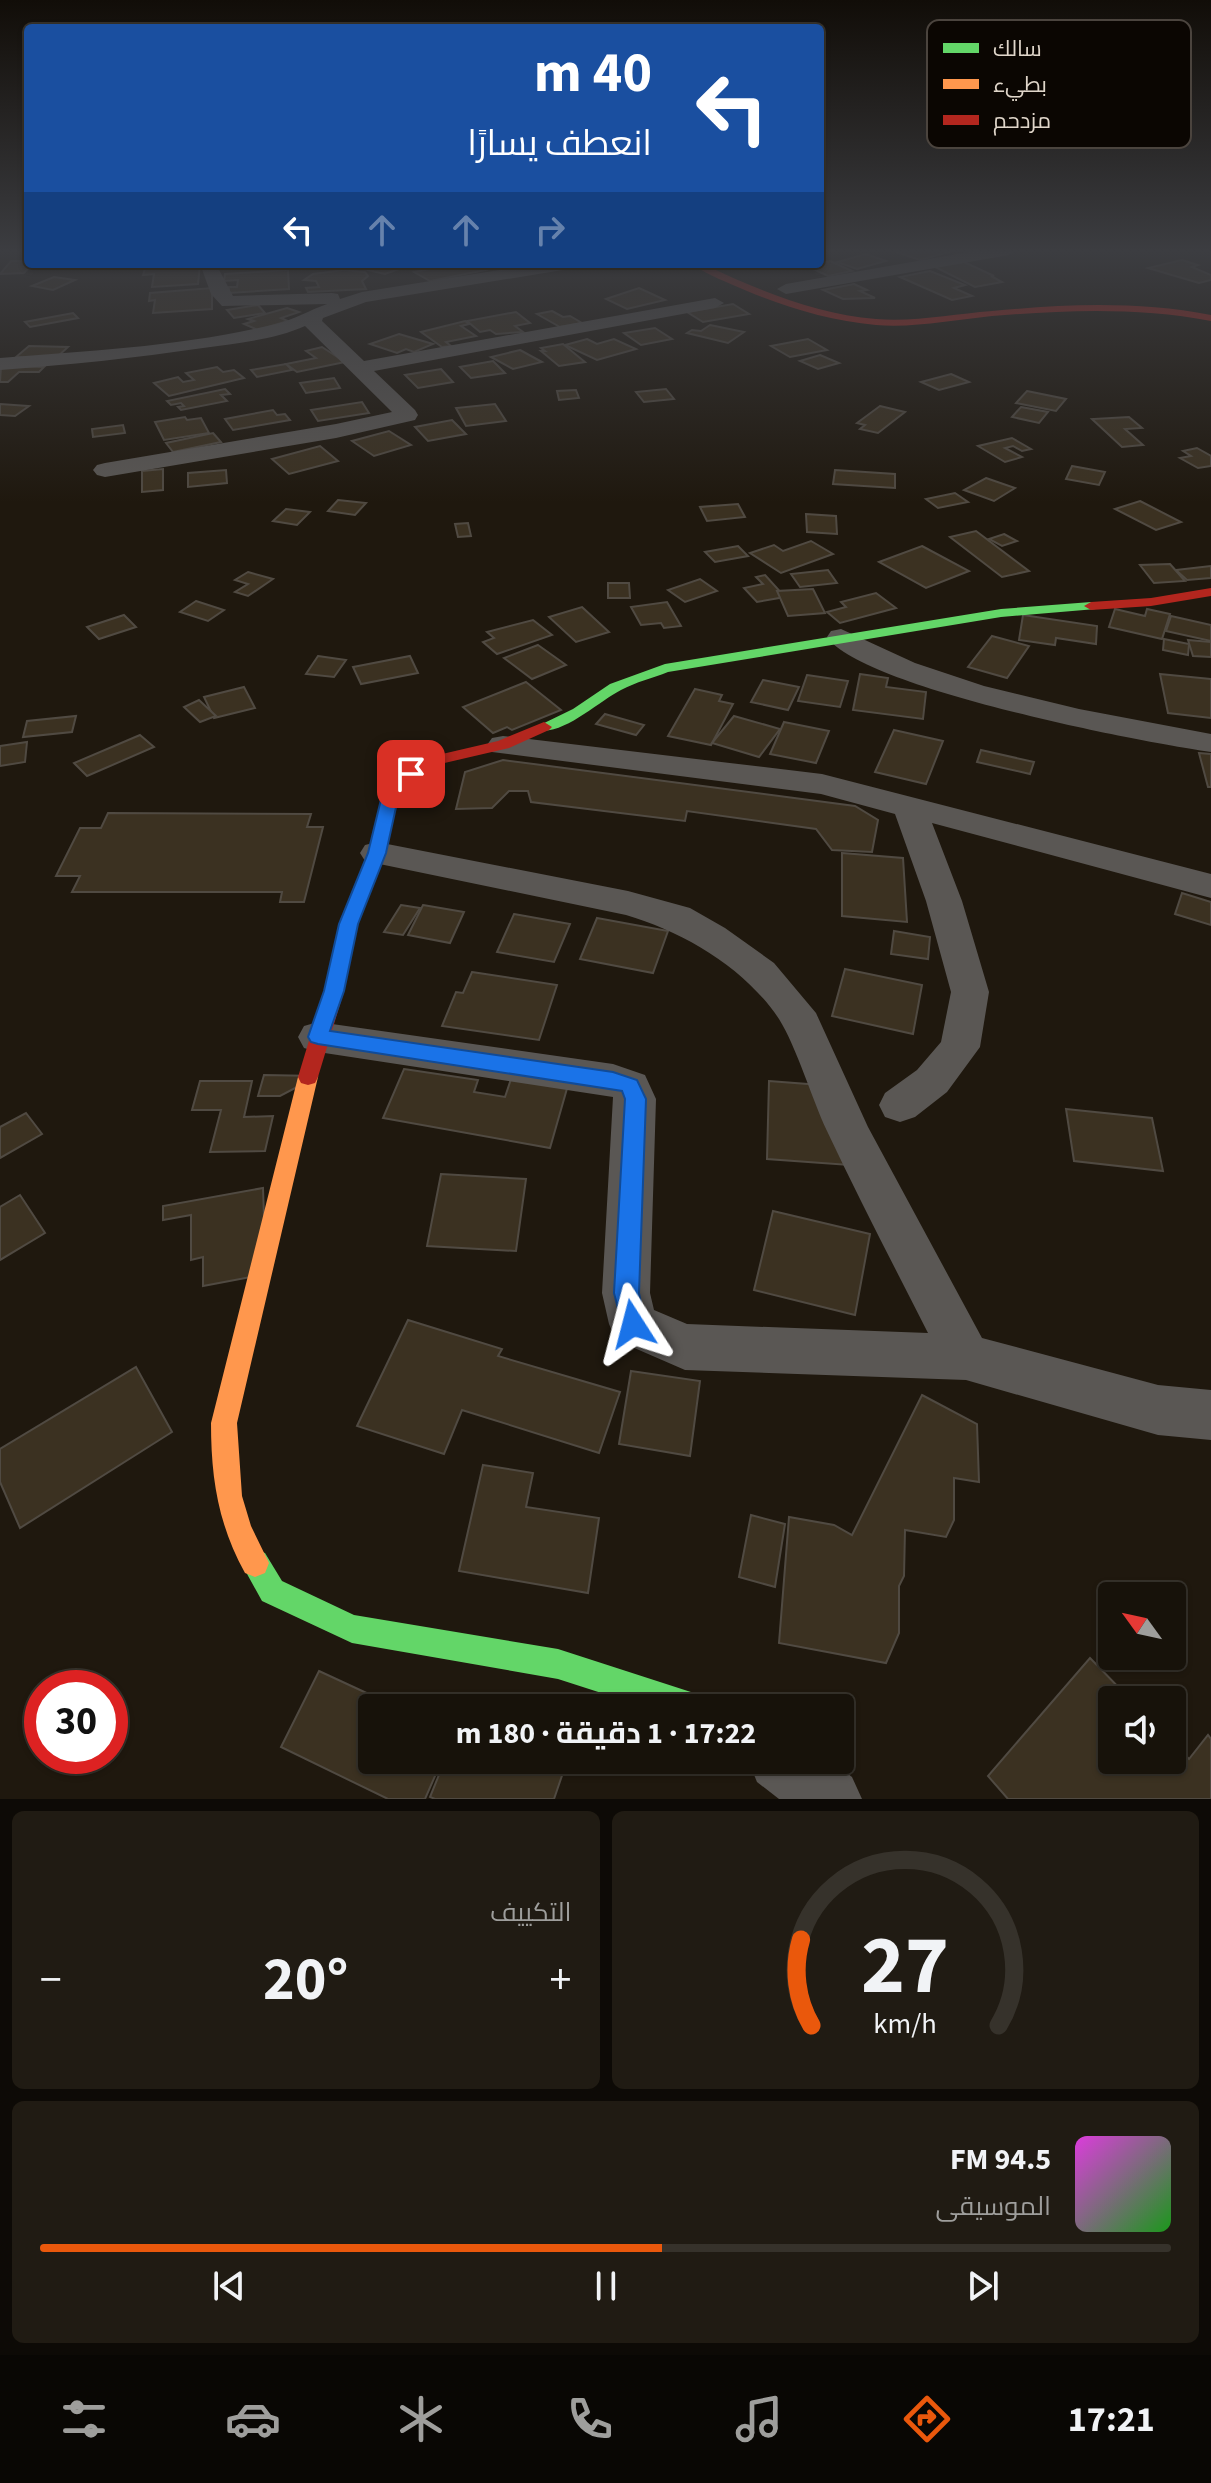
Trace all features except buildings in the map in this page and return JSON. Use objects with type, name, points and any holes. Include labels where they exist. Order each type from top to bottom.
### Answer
[{"type":"street","points":[[0,364],[119,355],[253,334]]},
{"type":"street","points":[[105,470],[336,431],[407,415],[324,334]]},
{"type":"street","points":[[360,368],[546,334]]},
{"type":"street","points":[[651,1694],[558,1664],[352,1629],[272,1591],[240,1539],[224,1481],[224,1423],[318,1037],[334,991],[348,924],[377,853],[392,787],[431,761],[503,745],[578,712],[615,687],[665,668],[1001,613],[1151,602],[1211,592]]},
{"type":"street","points":[[841,637],[878,659],[918,674],[1056,713],[1211,743]]},
{"type":"street","points":[[503,745],[822,784],[1211,886]]},
{"type":"street","points":[[900,1105],[932,1081],[960,1047],[970,992],[944,901],[909,807]]},
{"type":"street","points":[[377,853],[628,903],[677,917],[712,937],[760,973],[796,1013],[848,1130],[966,1357]]},
{"type":"street","points":[[318,1037],[613,1080],[630,1086],[635,1099],[626,1293],[633,1324],[685,1347],[966,1357],[1158,1410],[1211,1415]]},
{"type":"street","points":[[797,1774],[830,1799]]},
{"type":"traffic: fast","points":[[544,727],[578,712],[615,687],[665,668],[1001,613],[1091,606]]},
{"type":"traffic: fast","points":[[255,1563],[272,1591],[352,1629],[558,1664],[651,1694]]},
{"type":"traffic: slow","points":[[255,1563],[232,1512],[225,1461],[224,1423],[308,1077]]},
{"type":"traffic: jam","points":[[1091,606],[1151,602],[1211,592]]},
{"type":"traffic: jam","points":[[308,1077],[334,991],[348,924],[377,853],[392,787],[431,761],[503,745],[544,727]]},
{"type":"route","points":[[411,774],[392,787],[377,853],[348,924],[334,991],[318,1037],[613,1080],[630,1086],[635,1099],[626,1293],[633,1324]]}]
